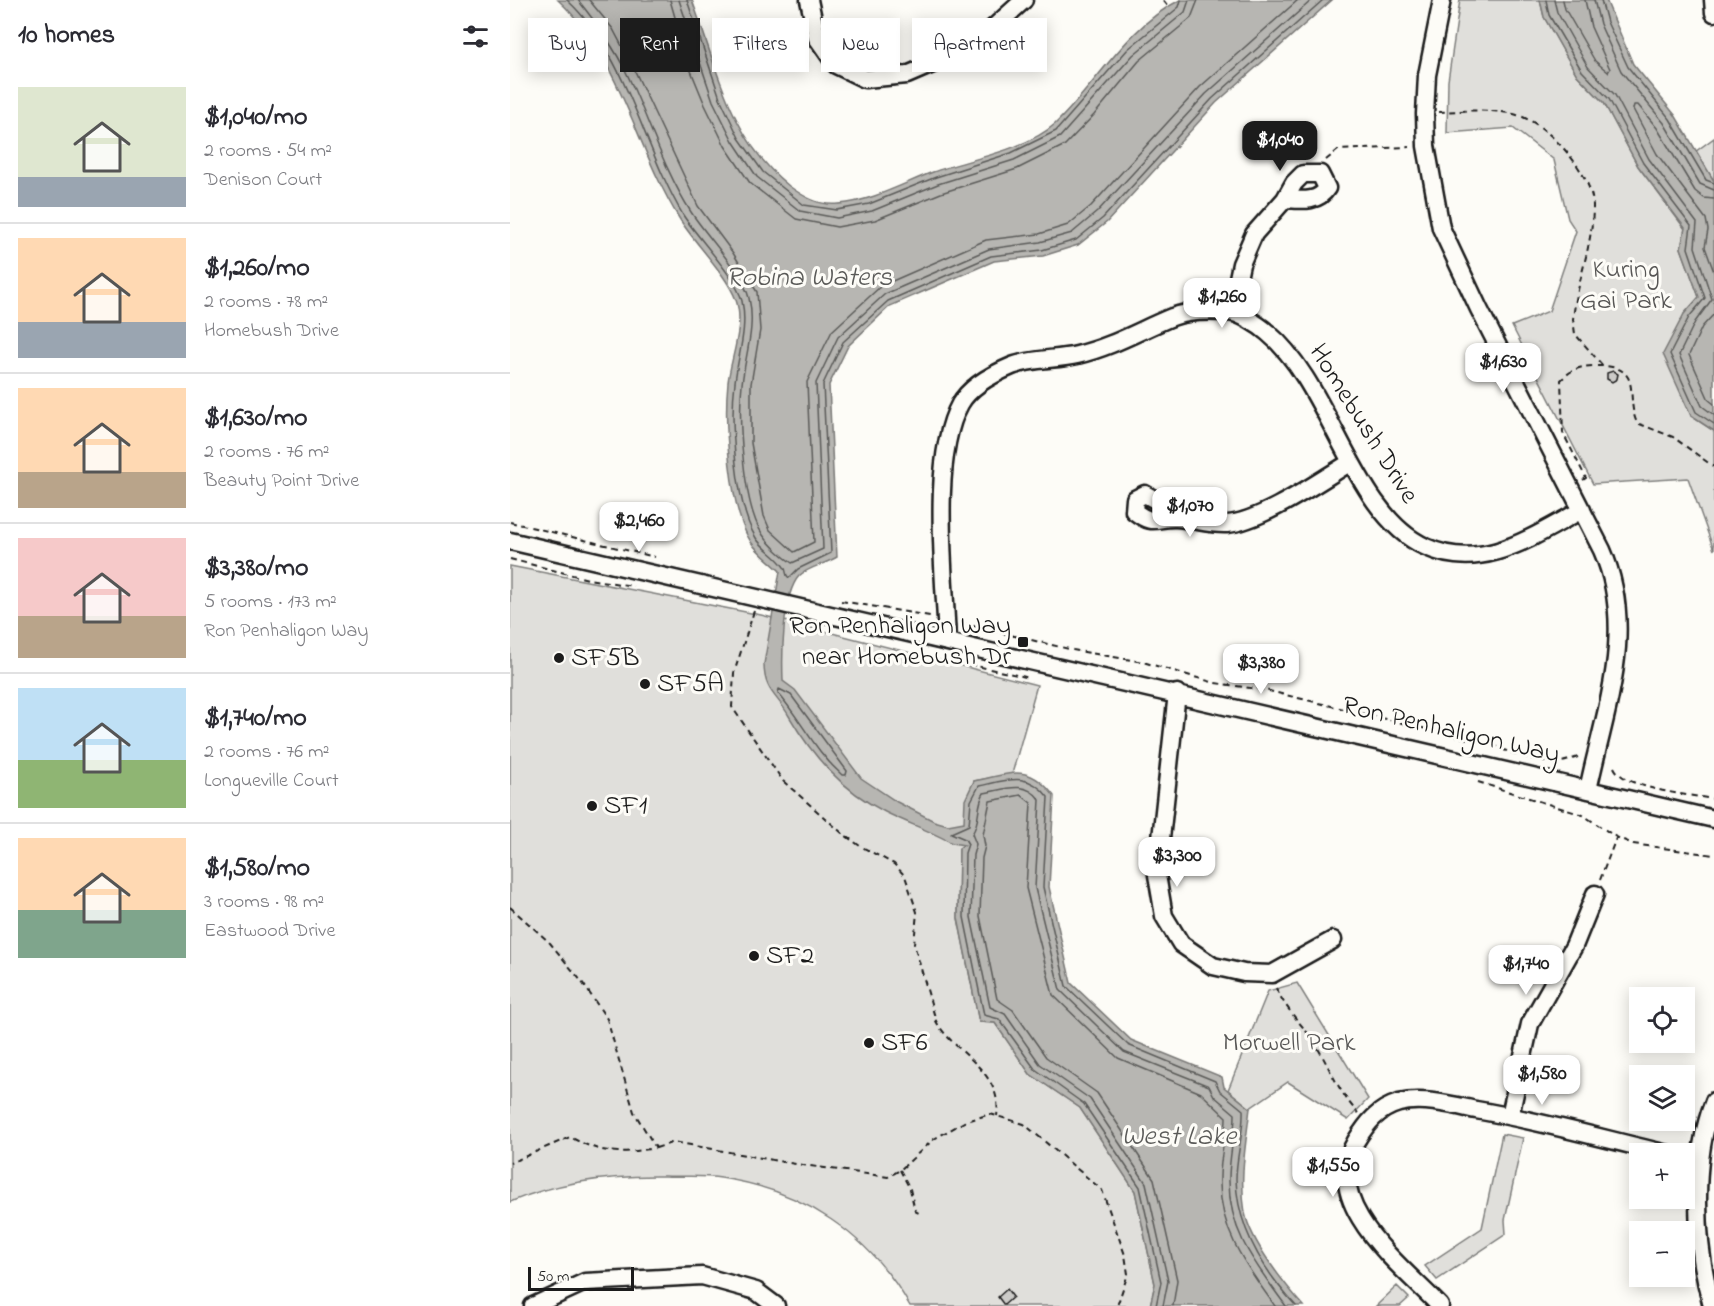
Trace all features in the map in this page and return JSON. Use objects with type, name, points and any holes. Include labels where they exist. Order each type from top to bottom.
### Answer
[{"type":"street","points":[[809,0],[817,38],[836,65],[865,79],[907,75],[972,47],[1024,0]]},
{"type":"street","points":[[1442,0],[1427,75],[1426,112],[1426,146],[1441,228],[1479,309],[1610,568],[1619,615],[1618,652],[1588,790]]},
{"type":"street","points":[[1713,0],[1714,13]]},
{"type":"street","points":[[946,641],[943,475],[945,443],[960,403],[982,381],[1015,365],[1076,356],[1115,344],[1174,316],[1231,312],[1241,264],[1254,234],[1286,199],[1294,183],[1303,174],[1313,172],[1320,174],[1325,181],[1327,188],[1323,195],[1313,200],[1286,199]]},
{"type":"street","name":"Homebush Drive","points":[[1231,312],[1265,330],[1288,352],[1314,391],[1351,462],[1380,507],[1404,534],[1439,552],[1467,556],[1497,553],[1582,510]]},
{"type":"street","points":[[1175,518],[1229,524],[1270,508],[1351,462]]},
{"type":"street","name":"Ron Penhaligon Way","points":[[510,541],[758,604],[800,608],[1177,693],[1714,819]]},
{"type":"street","points":[[1177,693],[1157,875],[1164,916],[1181,944],[1213,966],[1244,973],[1272,974],[1333,940]]},
{"type":"street","points":[[1510,1116],[1530,1023],[1574,946],[1595,894]]},
{"type":"street","points":[[1695,1151],[1714,1101]]},
{"type":"street","points":[[1440,1306],[1362,1225],[1351,1202],[1347,1176],[1352,1149],[1367,1123],[1389,1107],[1410,1102],[1455,1106],[1510,1116],[1629,1145]]},
{"type":"street","points":[[1695,1184],[1707,1289],[1712,1306]]},
{"type":"street","points":[[532,1306],[585,1282],[702,1276],[756,1291],[776,1306]]},
{"type":"path","points":[[1163,0],[1168,6]]},
{"type":"path","points":[[1426,112],[1491,111],[1519,115],[1534,123],[1569,156],[1591,191],[1593,204],[1591,230],[1574,305],[1575,334],[1603,366]]},
{"type":"path","points":[[1313,172],[1338,150],[1426,146]]},
{"type":"path","points":[[1570,487],[1586,478],[1563,434],[1561,380],[1570,370],[1611,365],[1624,373],[1632,386],[1634,415],[1637,423],[1673,437],[1714,467]]},
{"type":"path","points":[[836,600],[930,616]]},
{"type":"path","points":[[758,604],[731,684],[732,706],[783,781],[842,833],[860,846],[894,864],[905,876],[917,912],[914,944],[936,1021],[941,1031],[980,1066],[992,1089],[997,1116]]},
{"type":"path","points":[[957,622],[1073,650],[1143,662],[1215,683],[1265,690],[1493,745],[1506,751],[1532,757],[1561,762],[1578,757]]},
{"type":"path","points":[[953,660],[1038,680]]},
{"type":"path","points":[[1614,767],[1617,773],[1630,783],[1714,799]]},
{"type":"path","points":[[1467,779],[1583,815],[1616,837],[1633,844],[1714,855]]},
{"type":"path","points":[[1595,894],[1616,837]]},
{"type":"path","points":[[510,908],[550,943],[607,1019],[634,1112],[656,1148]]},
{"type":"path","points":[[1272,974],[1280,999],[1317,1046],[1339,1089],[1367,1123]]},
{"type":"path","points":[[510,1163],[570,1137],[595,1151],[632,1152],[674,1142],[789,1163],[888,1177],[900,1170],[934,1139],[954,1128],[990,1114],[1024,1124],[1102,1190],[1125,1254],[1128,1274],[1117,1306]]},
{"type":"path","points":[[900,1170],[910,1190],[915,1211],[919,1213]]},
{"type":"green space","name":"Kuring Gai Park","points":[[1460,0],[1540,0],[1544,17],[1577,75],[1604,103],[1638,166],[1685,229],[1681,248],[1699,297],[1684,314],[1691,416],[1714,431],[1714,550],[1688,478],[1593,484],[1512,326],[1549,311],[1576,231],[1568,219],[1554,160],[1513,128],[1447,133],[1448,81]]},
{"type":"green space","points":[[1714,138],[1714,181],[1695,152]]},
{"type":"green space","points":[[510,566],[761,615],[1037,685],[1012,774],[974,781],[965,845],[959,849],[958,918],[979,1022],[995,1023],[1030,1074],[1080,1108],[1135,1191],[1155,1284],[1150,1306],[910,1306],[875,1257],[831,1219],[779,1193],[721,1178],[646,1176],[606,1178],[567,1184],[510,1202]]},
{"type":"green space","name":"Morwell Park","points":[[1297,983],[1368,1099],[1348,1120],[1288,1082],[1250,1108],[1228,1090],[1268,991]]},
{"type":"green space","points":[[1502,1134],[1523,1138],[1505,1220],[1506,1234],[1437,1280],[1425,1266],[1482,1228]]},
{"type":"green space","points":[[1397,1286],[1409,1298],[1400,1306],[1376,1306]]},
{"type":"water","name":"Robina Waters","points":[[558,0],[692,0],[698,18],[620,18],[620,72],[700,72],[700,23],[712,58],[712,72],[717,72],[739,124],[752,147],[769,167],[800,194],[825,204],[839,204],[875,196],[933,172],[1029,141],[1043,133],[1070,108],[1113,57],[1144,25],[1161,11],[1180,0],[1332,0],[1216,103],[1107,222],[1078,245],[1043,256],[994,261],[890,306],[848,346],[829,385],[837,557],[803,573],[793,585],[786,611],[783,657],[783,681],[795,690],[861,778],[897,802],[934,821],[948,825],[964,822],[965,800],[974,781],[998,776],[1027,774],[1045,785],[1054,796],[1049,887],[1071,983],[1131,1040],[1222,1077],[1224,1087],[1250,1108],[1243,1174],[1243,1200],[1248,1224],[1261,1250],[1304,1306],[1150,1306],[1155,1284],[1135,1191],[1080,1108],[1030,1074],[995,1023],[979,1022],[958,918],[959,848],[964,845],[952,843],[893,816],[842,783],[808,745],[769,687],[764,664],[780,571],[751,542],[738,509],[733,487],[728,441],[727,399],[739,320],[736,300],[718,269],[685,228],[650,162],[626,104],[608,69],[608,18],[574,18]]},
{"type":"water","points":[[1540,0],[1606,0],[1633,64],[1675,115],[1714,181],[1714,431],[1691,416],[1663,354],[1684,314],[1699,297],[1681,248],[1685,228],[1638,166],[1604,103],[1577,75],[1544,17]]},
{"type":"building","points":[[1613,371],[1618,374],[1617,379],[1612,382],[1607,379],[1607,373]]},
{"type":"building","points":[[1007,1289],[1013,1297],[1004,1305],[998,1297]]},
{"type":"place","name":"Ron Penhaligon Way near Homebush Dr","points":[[1023,642]]},
{"type":"place","name":"SF5B","points":[[559,658]]},
{"type":"place","name":"SF5A","points":[[645,684]]},
{"type":"place","name":"SF1","points":[[592,806]]},
{"type":"place","name":"SF2","points":[[754,956]]},
{"type":"place","name":"SF6","points":[[869,1043]]},
{"type":"water label","name":"West Lake","points":[[1179,1137]]}]
